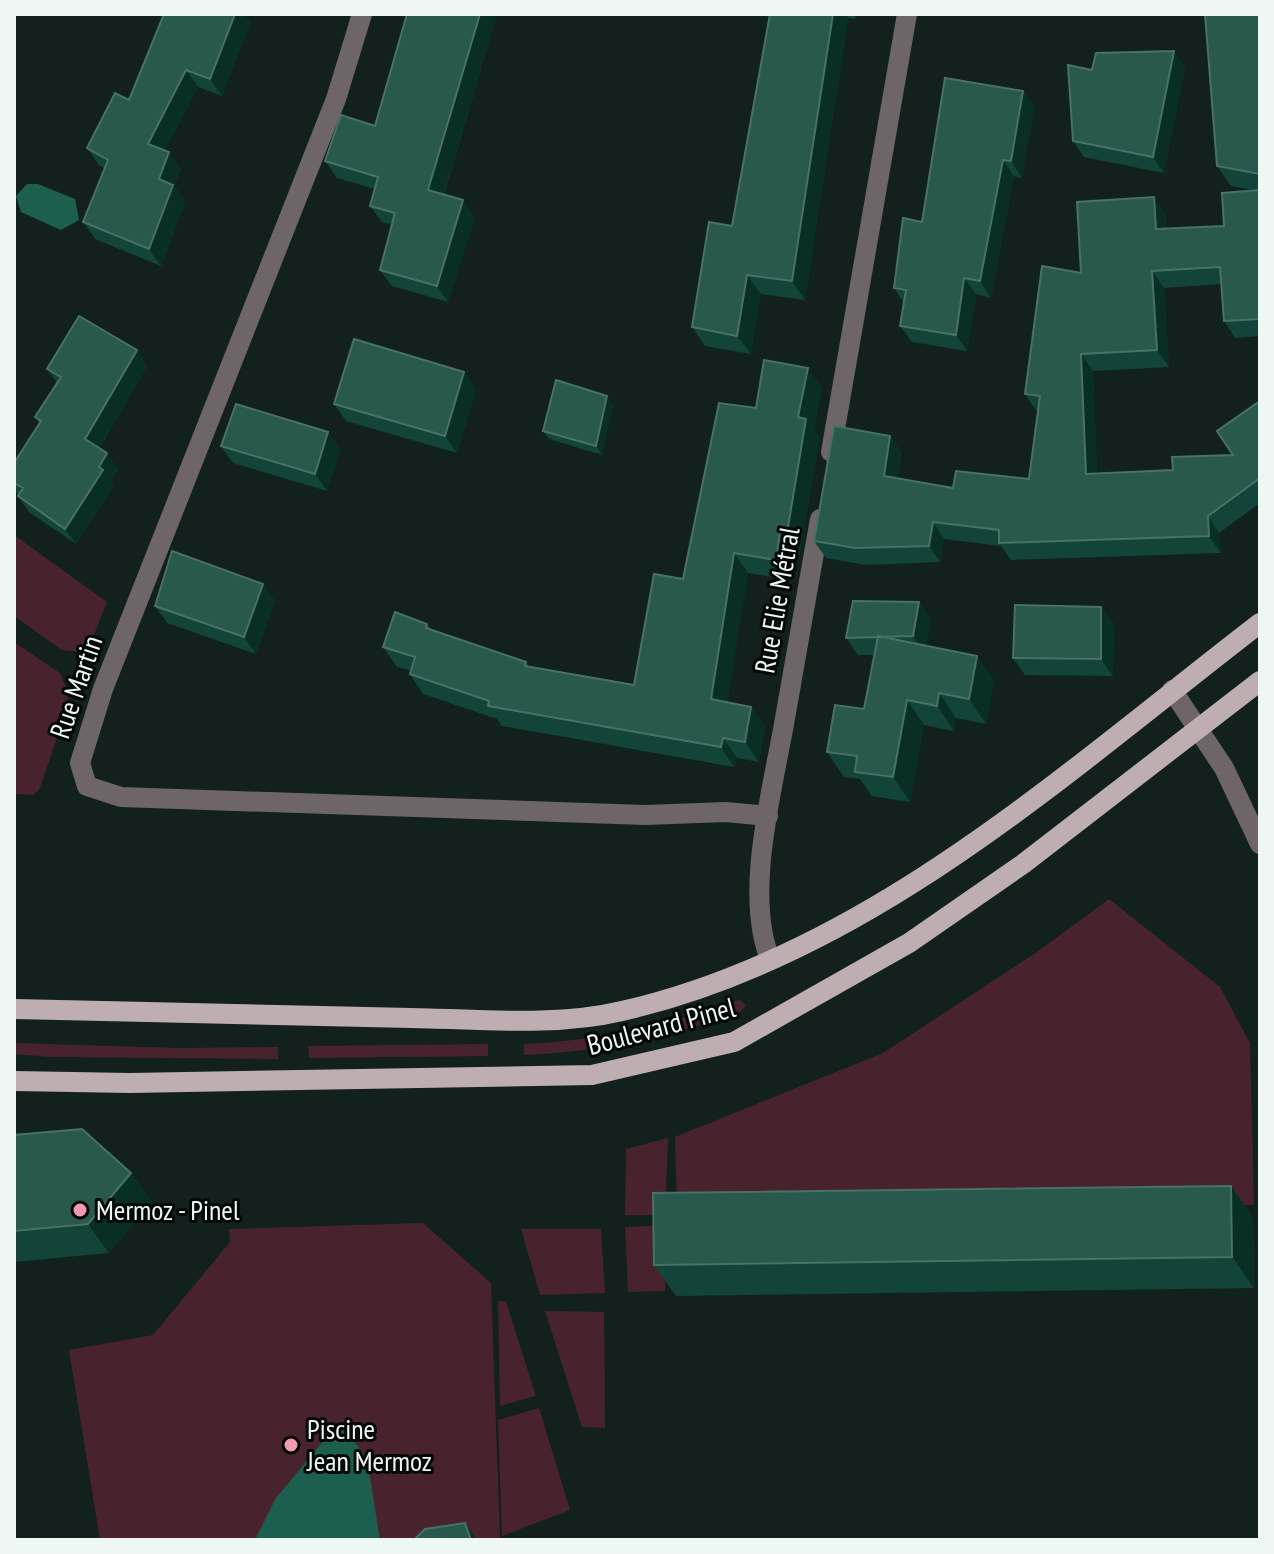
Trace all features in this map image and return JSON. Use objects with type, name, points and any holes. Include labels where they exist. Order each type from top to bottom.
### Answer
[{"type":"main road","name":"Boulevard Pinel","points":[[14,1009],[554,1018],[621,1012],[711,984],[876,907],[994,826],[1260,623]]},
{"type":"main road","name":"Boulevard Pinel","points":[[14,1081],[130,1083],[592,1075],[734,1042],[909,943],[1023,864],[1260,681]]},
{"type":"street","name":"Rue Martin","points":[[362,14],[336,99],[103,689],[80,763],[87,786],[121,797],[645,815],[727,812],[768,816]]},
{"type":"street","name":"Rue Elie Métral","points":[[770,959],[763,940],[760,898],[768,816],[907,14]]},
{"type":"street","points":[[1172,690],[1224,768],[1260,844]]},
{"type":"shaded area","points":[[27,184],[38,184],[75,199],[79,220],[61,230],[21,212],[16,196]]},
{"type":"shaded area","points":[[14,535],[107,602],[91,642],[81,652],[62,650],[14,616]]},
{"type":"shaded area","points":[[14,642],[60,673],[67,690],[68,706],[39,790],[33,795],[14,794]]},
{"type":"shaded area","points":[[1109,899],[1220,987],[1250,1043],[1254,1205],[677,1212],[675,1137],[883,1053],[1037,952]]},
{"type":"shaded area","points":[[739,1000],[746,1005],[740,1012],[660,1036],[579,1051],[524,1055],[524,1044],[633,1030]]},
{"type":"shaded area","points":[[14,1043],[178,1048],[278,1047],[278,1059],[51,1057],[14,1054]]},
{"type":"shaded area","points":[[488,1044],[488,1056],[309,1058],[308,1046]]},
{"type":"shaded area","points":[[668,1138],[665,1215],[625,1215],[626,1149]]},
{"type":"shaded area","name":"Piscine Jean Mermoz","points":[[423,1223],[491,1283],[500,1540],[100,1540],[69,1350],[153,1335],[230,1242],[229,1229]]},
{"type":"shaded area","points":[[668,1225],[665,1291],[628,1292],[625,1227]]},
{"type":"shaded area","points":[[521,1229],[601,1229],[605,1293],[540,1295]]},
{"type":"shaded area","points":[[498,1301],[506,1302],[536,1396],[500,1406]]},
{"type":"shaded area","points":[[545,1311],[604,1312],[605,1428],[582,1427]]},
{"type":"shaded area","points":[[539,1408],[570,1510],[502,1536],[498,1420]]},
{"type":"shaded area","points":[[340,1421],[367,1459],[380,1540],[255,1540],[276,1498]]},
{"type":"building","points":[[164,14],[235,14],[210,79],[186,70],[148,144],[169,152],[159,179],[173,185],[149,249],[83,222],[108,160],[87,148],[115,93],[129,100]]},
{"type":"building","points":[[407,14],[480,14],[428,190],[463,200],[437,286],[380,270],[395,213],[370,206],[378,177],[325,161],[341,115],[375,126]]},
{"type":"building","points":[[770,14],[833,14],[792,281],[747,275],[737,336],[692,327],[709,222],[732,226]]},
{"type":"building","points":[[1205,14],[1260,14],[1260,174],[1217,166]]},
{"type":"building","points":[[1174,51],[1153,157],[1073,141],[1068,65],[1092,70],[1096,53]]},
{"type":"building","points":[[945,78],[1023,91],[1011,161],[1003,160],[980,281],[964,278],[956,335],[900,326],[906,290],[894,288],[903,218],[922,222]]},
{"type":"building","points":[[1260,190],[1260,319],[1224,321],[1220,267],[1152,271],[1157,350],[1081,354],[1086,474],[1173,470],[1172,457],[1233,455],[1217,431],[1260,401],[1260,478],[1208,516],[1209,536],[999,543],[999,530],[933,522],[929,546],[855,548],[814,541],[834,426],[890,436],[884,476],[953,488],[956,471],[1029,479],[1040,396],[1025,394],[1042,266],[1081,273],[1077,202],[1154,197],[1156,229],[1224,226],[1222,193]]},
{"type":"building","points":[[79,316],[137,350],[85,439],[107,453],[99,467],[103,470],[65,529],[18,496],[23,488],[14,483],[14,463],[41,421],[35,417],[61,377],[47,369]]},
{"type":"building","points":[[354,339],[464,372],[445,436],[334,404]]},
{"type":"building","points":[[764,360],[808,368],[798,417],[806,419],[787,533],[780,532],[776,560],[734,553],[711,699],[751,707],[745,742],[723,738],[721,747],[488,706],[489,701],[410,674],[415,657],[383,647],[395,612],[427,624],[426,628],[526,662],[525,666],[634,685],[654,574],[683,579],[719,403],[756,408]]},
{"type":"building","points":[[556,380],[607,396],[596,446],[543,431]]},
{"type":"building","points":[[236,404],[328,432],[315,474],[221,446]]},
{"type":"building","points":[[172,551],[263,584],[244,637],[155,606]]},
{"type":"building","points":[[853,601],[919,602],[913,636],[846,638]]},
{"type":"building","points":[[1015,605],[1101,607],[1101,659],[1013,658]]},
{"type":"building","points":[[878,636],[977,656],[969,699],[939,693],[937,706],[907,700],[893,777],[855,772],[857,756],[827,752],[835,705],[864,709]]},
{"type":"building","points":[[82,1129],[131,1173],[88,1224],[14,1231],[14,1135]]},
{"type":"building","points":[[1231,1186],[1232,1257],[654,1265],[653,1193]]},
{"type":"building","points":[[465,1523],[471,1540],[414,1540],[425,1529]]},
{"type":"place","name":"Mermoz - Pinel","points":[[80,1210]]},
{"type":"place","name":"Piscine Jean Mermoz","points":[[291,1445]]}]
